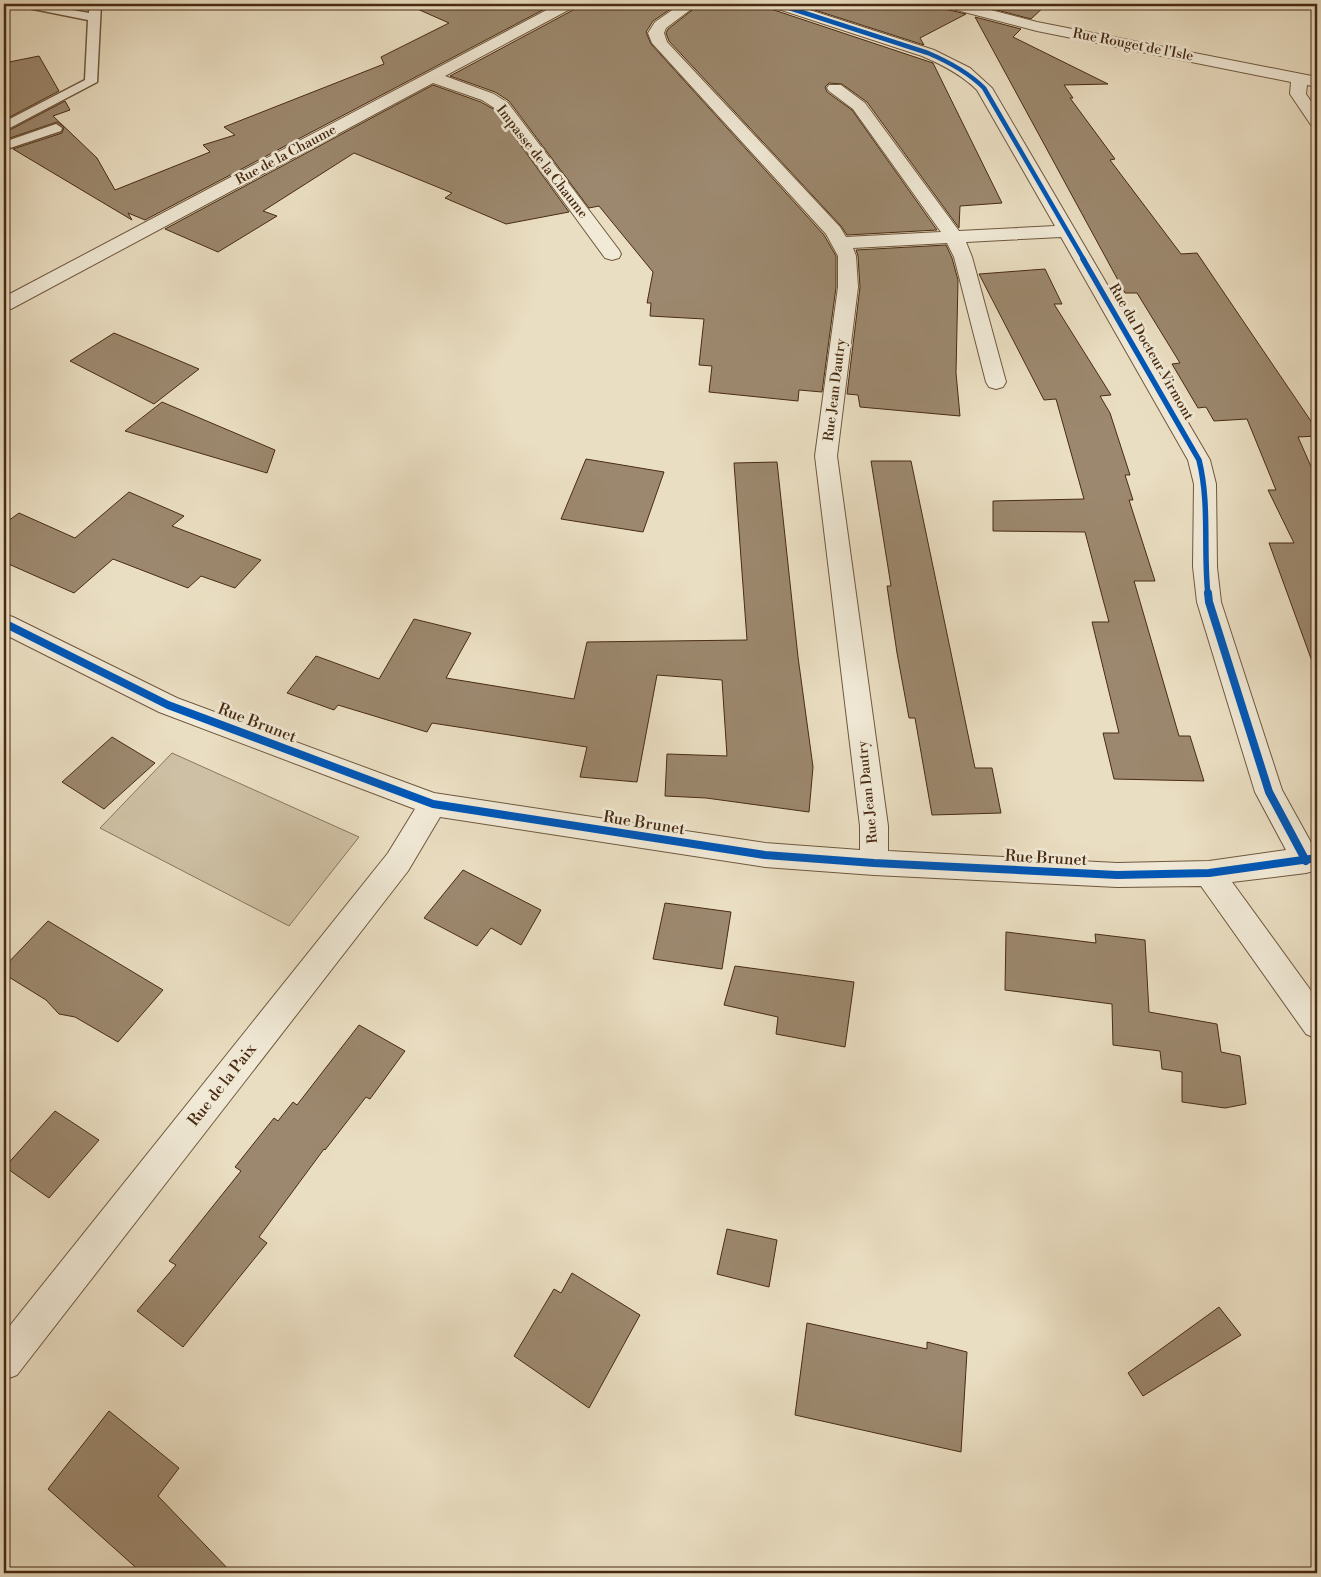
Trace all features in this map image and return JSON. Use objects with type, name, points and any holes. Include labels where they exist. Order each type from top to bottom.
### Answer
[{"type":"street","name":"Rue de la Chaume","points":[[4,305],[569,4]]},
{"type":"street","name":"Rue Jean Dautry","points":[[691,4],[660,25],[656,33],[660,43],[841,243],[846,256],[848,287],[826,456],[874,826],[874,863]]},
{"type":"street","name":"Rue du Docteur Virmont","points":[[777,4],[928,53],[952,63],[973,77],[984,88],[1200,460],[1205,484],[1205,567],[1209,602],[1269,792],[1312,860]]},
{"type":"street","name":"Rue Rouget de l'Isle","points":[[950,4],[1037,26],[1317,82]]},
{"type":"street","name":"Impasse de la Chaume","points":[[431,77],[488,97],[502,106],[612,254]]},
{"type":"street","points":[[1299,79],[1298,94],[1317,121]]},
{"type":"street","points":[[835,88],[858,106],[954,237],[963,257],[996,382]]},
{"type":"street","points":[[841,243],[1066,231]]},
{"type":"street","name":"Rue Brunet","points":[[4,623],[168,705],[433,804],[765,856],[874,863],[1118,875],[1209,873],[1312,860]]},
{"type":"street","name":"Rue de la Paix","points":[[4,1362],[398,862],[433,804]]},
{"type":"street","points":[[1209,873],[1262,950],[1317,1024]]},
{"type":"lane","points":[[23,4],[94,18]]},
{"type":"lane","points":[[4,127],[91,82],[95,4]]},
{"type":"lane","points":[[4,146],[56,128]]},
{"type":"shaded area","points":[[172,753],[359,837],[289,926],[100,828]]},
{"type":"building","points":[[406,4],[554,4],[145,220],[128,213],[132,220],[13,149],[62,133],[64,127],[57,122],[4,140],[4,133],[65,101],[70,110],[53,116],[97,158],[115,190],[210,152],[203,145],[235,135],[224,127],[384,64],[381,57],[449,23]]},
{"type":"building","points":[[578,4],[678,4],[653,21],[646,32],[651,44],[824,235],[836,256],[836,287],[822,392],[799,390],[798,401],[709,392],[712,366],[699,365],[704,319],[650,316],[651,303],[647,303],[653,272],[599,206],[589,208],[509,101],[495,92],[450,76],[575,9]]},
{"type":"building","points":[[700,4],[768,4],[771,9],[933,63],[1002,203],[960,206],[959,228],[867,102],[842,84],[829,83],[825,87],[827,92],[852,110],[937,230],[847,235],[841,226],[669,41],[666,33],[668,29]]},
{"type":"building","points":[[796,4],[941,4],[945,9],[966,14],[920,38],[924,45]]},
{"type":"building","points":[[974,4],[1047,4],[1031,19]]},
{"type":"building","points":[[975,17],[1021,29],[1013,37],[1108,84],[1064,85],[1073,98],[1070,98],[1115,159],[1110,160],[1181,254],[1197,253],[1317,430],[1317,436],[1298,437],[1317,480],[1317,663],[1313,664],[1269,543],[1294,543],[1268,490],[1276,490],[1247,419],[1214,421],[1206,407],[1198,408],[1172,364],[1180,363],[1137,293],[1125,293]]},
{"type":"building","points":[[39,56],[59,91],[4,120],[4,63]]},
{"type":"building","points":[[433,85],[481,102],[495,110],[569,212],[506,224],[445,198],[452,193],[354,153],[263,211],[277,216],[218,252],[165,229]]},
{"type":"building","points":[[946,245],[958,280],[956,373],[960,416],[860,407],[858,395],[847,394],[860,287],[856,250]]},
{"type":"building","points":[[1045,269],[1062,304],[1054,304],[1111,395],[1100,396],[1110,413],[1130,475],[1125,475],[1133,500],[1129,500],[1155,581],[1134,581],[1179,736],[1190,736],[1204,781],[1114,779],[1103,733],[1119,733],[1092,622],[1109,622],[1085,532],[993,531],[993,501],[1084,499],[1056,399],[1044,400],[979,274]]},
{"type":"building","points":[[114,333],[199,369],[154,404],[70,361]]},
{"type":"building","points":[[162,402],[275,450],[267,473],[125,431]]},
{"type":"building","points":[[586,459],[664,472],[643,532],[561,519]]},
{"type":"building","points":[[871,461],[911,461],[975,768],[992,768],[1001,813],[932,815],[915,718],[909,718],[897,653],[887,586],[891,586]]},
{"type":"building","points":[[777,462],[798,657],[813,767],[809,812],[706,798],[665,796],[667,754],[727,756],[722,680],[657,675],[637,782],[580,777],[587,747],[432,723],[427,732],[338,705],[334,710],[287,693],[316,656],[379,679],[414,619],[471,633],[446,678],[574,699],[587,642],[747,640],[734,463]]},
{"type":"building","points":[[129,492],[184,516],[172,526],[261,560],[235,588],[201,576],[188,588],[113,559],[74,593],[4,562],[4,524],[19,513],[75,538]]},
{"type":"building","points":[[112,737],[155,763],[104,809],[62,782]]},
{"type":"building","points":[[463,870],[541,910],[521,945],[491,928],[477,946],[424,918]]},
{"type":"building","points":[[665,903],[731,912],[722,969],[653,959]]},
{"type":"building","points":[[48,921],[163,990],[118,1042],[75,1017],[59,1014],[46,1000],[4,974],[4,967]]},
{"type":"building","points":[[1006,932],[1096,943],[1095,934],[1145,940],[1149,1012],[1217,1024],[1221,1052],[1240,1056],[1246,1104],[1225,1108],[1182,1102],[1182,1072],[1162,1069],[1160,1051],[1113,1045],[1112,1004],[1005,990]]},
{"type":"building","points":[[735,966],[854,982],[845,1047],[776,1034],[778,1017],[724,1005]]},
{"type":"building","points":[[359,1025],[405,1051],[370,1099],[366,1097],[324,1149],[259,1237],[267,1243],[183,1347],[137,1311],[176,1265],[169,1261],[241,1171],[235,1167],[274,1118],[278,1121],[293,1102],[297,1105]]},
{"type":"building","points":[[55,1111],[99,1140],[49,1198],[5,1167]]},
{"type":"building","points":[[727,1229],[777,1240],[769,1287],[717,1274]]},
{"type":"building","points":[[572,1273],[640,1315],[589,1408],[514,1356],[554,1289],[561,1293]]},
{"type":"building","points":[[1219,1307],[1241,1335],[1143,1396],[1128,1373]]},
{"type":"building","points":[[807,1323],[927,1349],[927,1342],[967,1352],[961,1452],[795,1415]]},
{"type":"building","points":[[109,1411],[179,1468],[158,1496],[232,1573],[142,1573],[48,1489]]},
{"type":"cycle path","points":[[777,4],[928,53],[958,68],[984,88],[1199,460],[1205,484],[1205,567],[1209,602],[1269,792],[1306,861]]},
{"type":"cycle path","points":[[4,623],[168,705],[433,804],[765,855],[874,863],[1117,875],[1209,873],[1317,858]]}]
